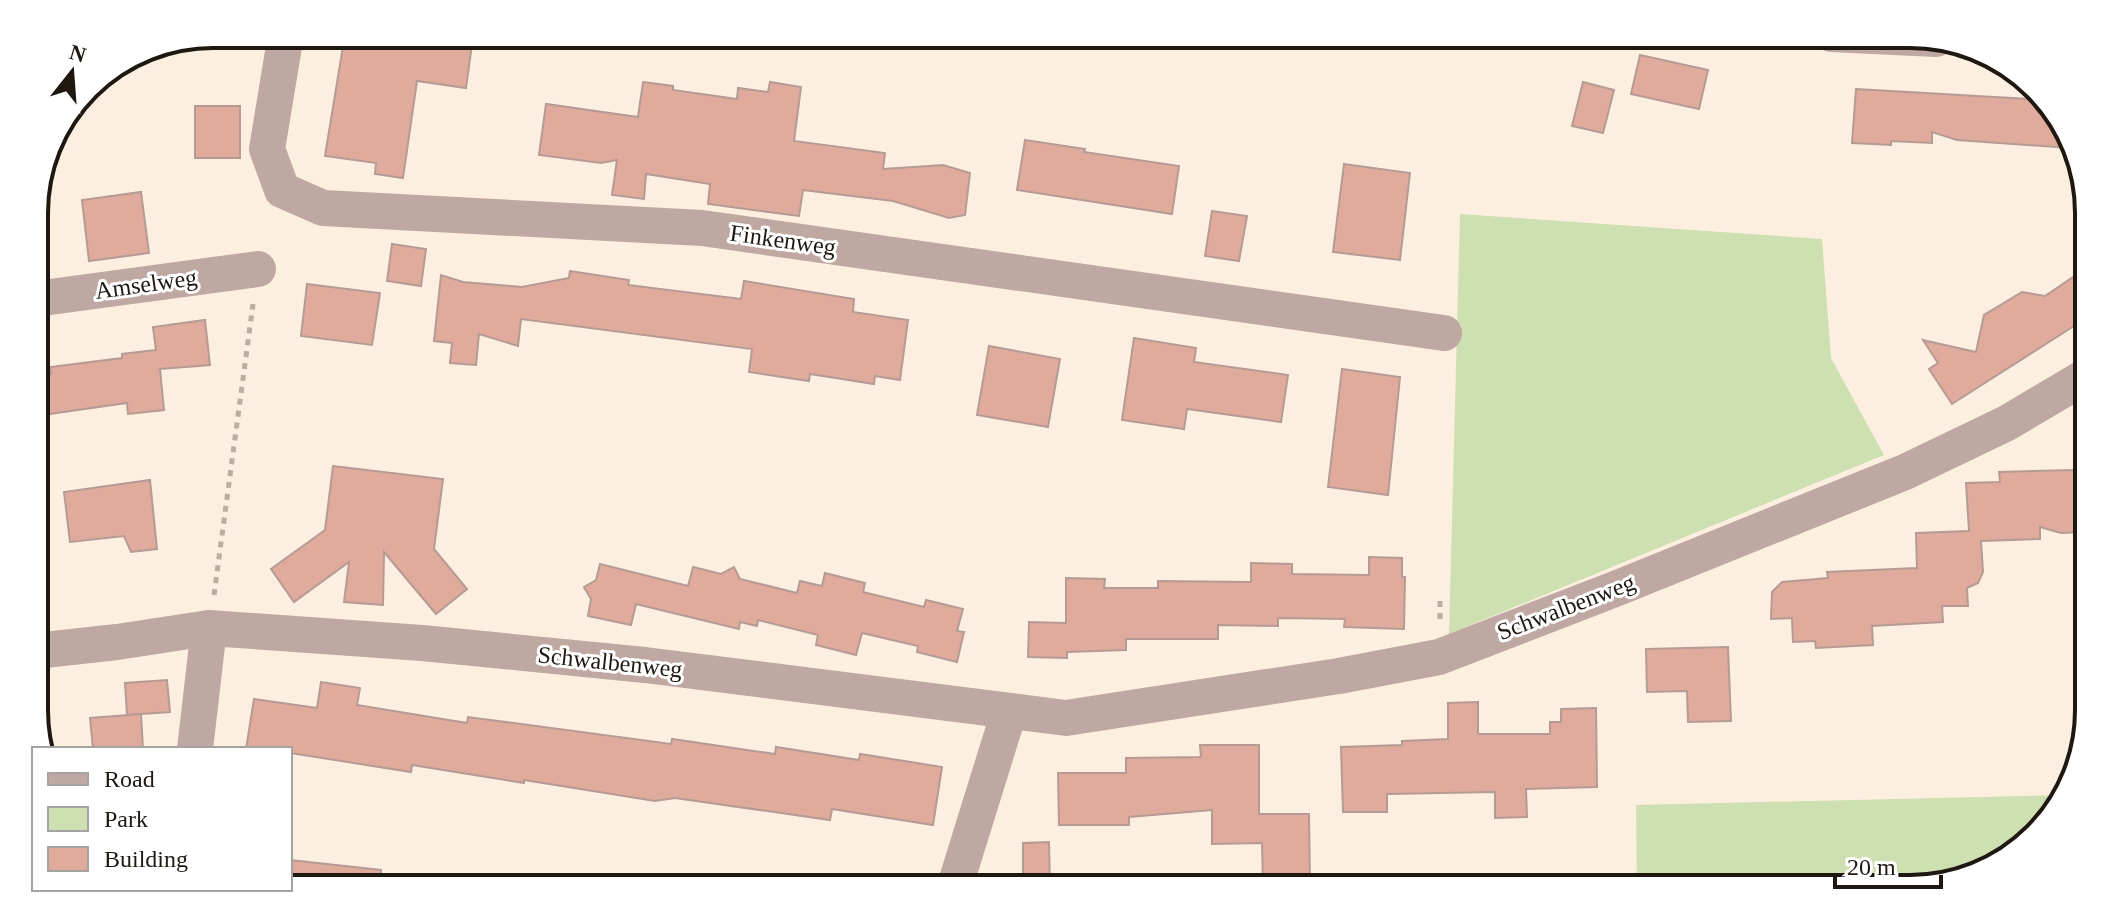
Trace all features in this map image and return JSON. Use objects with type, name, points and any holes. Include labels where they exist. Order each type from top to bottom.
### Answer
[{"type":"street","name":"Finkenweg","points":[[284,48],[267,149],[282,190],[323,208],[702,228],[1444,333]]},
{"type":"street","name":"Amselweg","points":[[48,297],[258,269]]},
{"type":"street","name":"Schwalbenweg","points":[[48,650],[209,628],[422,643],[645,665],[1066,718],[1339,676],[1439,657],[1905,472],[2007,423],[2075,383]]},
{"type":"street","points":[[195,747],[209,628]]},
{"type":"street","points":[[958,875],[1009,712]]},
{"type":"path","points":[[209,628],[258,269]]},
{"type":"green space","points":[[1460,214],[1822,239],[1831,358],[1884,455],[1449,634]]},
{"type":"green space","points":[[2051,795],[2019,834],[1983,858],[1942,872],[1920,875],[1637,875],[1636,805]]},
{"type":"building","points":[[343,48],[471,48],[466,88],[417,81],[403,178],[375,174],[376,163],[325,156]]},
{"type":"building","points":[[1640,55],[1708,70],[1699,109],[1631,94]]},
{"type":"building","points":[[643,82],[673,86],[673,90],[737,99],[738,88],[768,92],[770,82],[801,87],[794,141],[885,153],[883,169],[943,165],[970,173],[965,215],[949,218],[893,201],[803,190],[799,216],[708,204],[710,184],[646,174],[644,199],[612,195],[617,160],[601,163],[539,155],[546,104],[638,117]]},
{"type":"building","points":[[1583,82],[1614,90],[1603,133],[1572,126]]},
{"type":"building","points":[[1856,89],[2029,99],[2061,147],[1957,140],[1932,132],[1932,143],[1852,143]]},
{"type":"building","points":[[195,106],[240,106],[240,158],[195,158]]},
{"type":"building","points":[[1025,140],[1179,166],[1172,214],[1017,190]]},
{"type":"building","points":[[1344,164],[1410,173],[1400,260],[1333,252]]},
{"type":"building","points":[[141,192],[149,253],[89,261],[82,200]]},
{"type":"building","points":[[1212,211],[1247,216],[1239,261],[1205,256]]},
{"type":"building","points":[[392,244],[426,249],[421,286],[387,281]]},
{"type":"building","points":[[570,271],[629,280],[628,285],[741,299],[744,281],[854,299],[853,312],[908,320],[900,380],[875,376],[874,384],[810,374],[809,381],[749,372],[752,349],[521,319],[518,346],[479,334],[476,365],[450,363],[452,343],[434,341],[441,275],[463,282],[522,287],[569,278]]},
{"type":"building","points":[[2075,276],[2075,325],[1952,404],[1929,369],[1938,363],[1923,340],[1976,352],[1984,315],[2022,292],[2045,296]]},
{"type":"building","points":[[307,284],[380,293],[372,345],[301,336]]},
{"type":"building","points":[[205,320],[210,365],[160,369],[164,410],[128,414],[127,403],[48,414],[50,367],[122,358],[122,354],[156,350],[153,327]]},
{"type":"building","points":[[1134,338],[1196,348],[1194,362],[1288,375],[1281,422],[1187,409],[1184,429],[1122,420]]},
{"type":"building","points":[[989,346],[1060,359],[1048,427],[977,415]]},
{"type":"building","points":[[1342,369],[1400,377],[1388,495],[1328,487]]},
{"type":"building","points":[[333,466],[443,479],[434,549],[467,589],[436,614],[384,552],[383,605],[344,602],[349,562],[294,602],[271,569],[325,530]]},
{"type":"building","points":[[2074,470],[2075,532],[2061,533],[2040,527],[2040,539],[1981,541],[1983,572],[1978,583],[1967,588],[1968,606],[1942,606],[1943,622],[1872,626],[1873,645],[1816,648],[1815,641],[1793,642],[1792,618],[1771,619],[1772,592],[1782,582],[1828,578],[1827,572],[1917,568],[1916,533],[1969,531],[1966,483],[2000,482],[1999,472]]},
{"type":"building","points":[[150,480],[157,549],[131,552],[124,536],[70,542],[64,492]]},
{"type":"building","points":[[1369,557],[1402,558],[1402,577],[1405,577],[1404,629],[1344,627],[1345,619],[1278,618],[1278,626],[1218,625],[1218,639],[1126,639],[1126,650],[1067,652],[1067,658],[1028,657],[1029,622],[1066,623],[1066,578],[1105,579],[1104,588],[1158,588],[1158,581],[1251,582],[1251,563],[1292,564],[1292,574],[1369,575]]},
{"type":"building","points":[[600,564],[688,586],[693,567],[721,574],[734,567],[740,579],[797,593],[800,581],[822,586],[825,573],[865,583],[863,592],[924,607],[926,600],[963,609],[957,631],[964,632],[957,662],[917,652],[918,646],[862,633],[856,655],[816,645],[818,635],[758,620],[757,626],[740,622],[739,629],[636,604],[631,625],[588,616],[591,599],[584,587],[596,580]]},
{"type":"building","points":[[1728,647],[1731,721],[1688,722],[1687,691],[1647,692],[1646,649]]},
{"type":"building","points":[[167,680],[170,712],[127,715],[125,683]]},
{"type":"building","points":[[321,682],[360,688],[357,705],[467,723],[468,717],[671,744],[672,739],[775,754],[776,747],[859,760],[860,754],[942,767],[933,825],[832,809],[830,820],[675,798],[655,801],[412,765],[411,772],[292,753],[292,747],[246,747],[254,699],[317,708]]},
{"type":"building","points":[[1478,702],[1478,734],[1550,734],[1550,722],[1561,722],[1561,709],[1596,708],[1597,787],[1526,789],[1527,817],[1495,818],[1495,792],[1387,794],[1387,812],[1343,812],[1341,747],[1402,745],[1402,741],[1448,739],[1448,703]]},
{"type":"building","points":[[141,714],[143,747],[93,747],[90,718]]},
{"type":"building","points":[[1200,745],[1259,745],[1259,814],[1309,814],[1310,875],[1263,875],[1262,843],[1212,844],[1212,810],[1129,817],[1129,825],[1059,825],[1058,773],[1126,773],[1126,758],[1201,757]]},
{"type":"building","points":[[1049,842],[1050,875],[1023,875],[1023,843]]},
{"type":"building","points":[[292,860],[381,870],[381,875],[292,875]]}]
